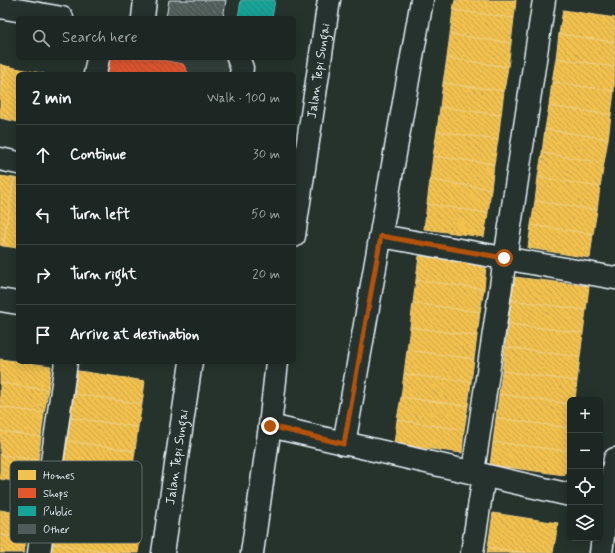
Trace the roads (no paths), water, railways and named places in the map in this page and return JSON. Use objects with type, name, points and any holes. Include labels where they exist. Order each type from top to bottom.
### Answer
[{"type":"street","points":[[143,16],[145,0]]},
{"type":"street","name":"Jalan Tepi Sungai","points":[[296,223],[329,0]]},
{"type":"street","points":[[344,444],[422,0]]},
{"type":"street","points":[[472,553],[479,474],[504,258],[544,0]]},
{"type":"street","points":[[0,7],[51,16]]},
{"type":"street","points":[[95,72],[98,60]]},
{"type":"street","points":[[239,60],[242,68],[241,72]]},
{"type":"street","points":[[0,159],[16,163]]},
{"type":"street","points":[[381,236],[615,278]]},
{"type":"street","points":[[0,300],[16,303]]},
{"type":"street","points":[[52,461],[66,364]]},
{"type":"street","name":"Jalan Tepi Sungai","points":[[163,553],[191,364]]},
{"type":"street","points":[[252,553],[270,426],[276,364]]},
{"type":"street","points":[[270,426],[567,494]]},
{"type":"street","points":[[606,542],[604,503],[615,459]]},
{"type":"street","points":[[39,553],[40,543]]}]
